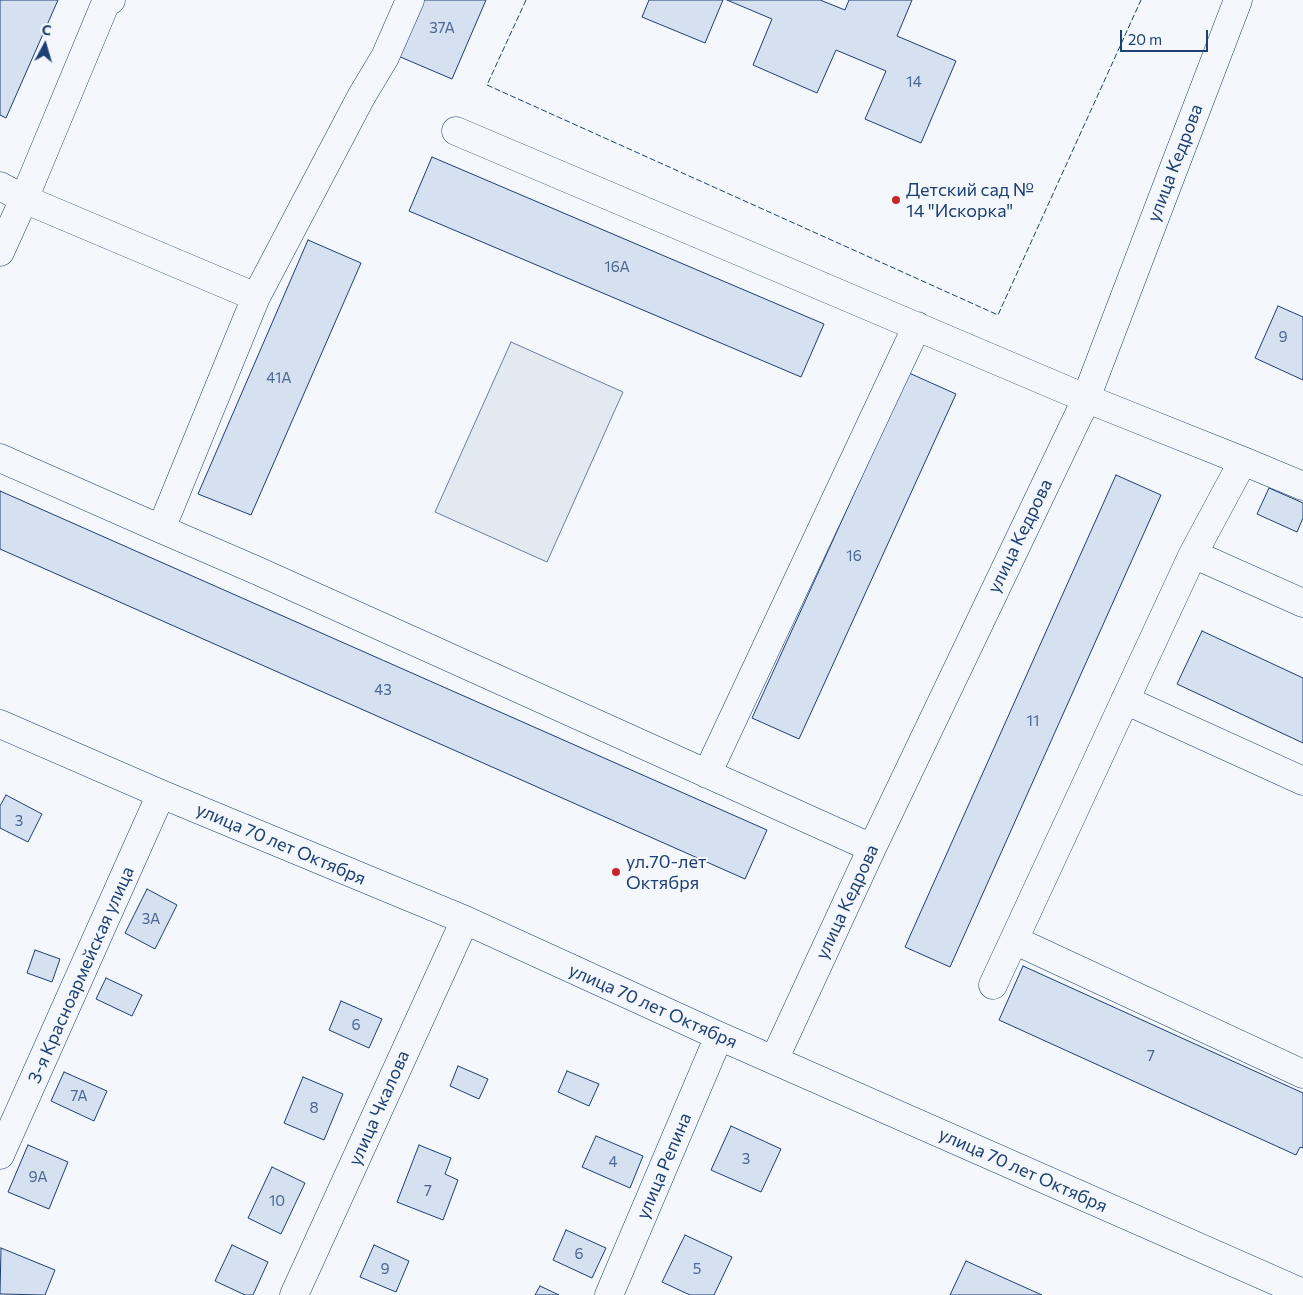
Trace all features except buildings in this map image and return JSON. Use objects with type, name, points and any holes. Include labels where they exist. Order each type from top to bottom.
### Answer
[{"type":"street","points":[[0,252],[106,2],[111,0]]},
{"type":"street","points":[[161,529],[256,297],[361,97],[385,57],[410,0]]},
{"type":"street","name":"улица Кедрова","points":[[774,1060],[1085,398],[1238,0]]},
{"type":"street","points":[[456,131],[1085,398],[1303,486]]},
{"type":"street","points":[[0,186],[24,199],[256,297]]},
{"type":"street","points":[[707,774],[917,326]]},
{"type":"street","points":[[0,458],[267,575],[872,848]]},
{"type":"street","points":[[993,985],[1193,554],[1242,461]]},
{"type":"street","points":[[1193,554],[1303,603]]},
{"type":"street","points":[[1125,700],[1303,781]]},
{"type":"street","name":"улица 70 лет Октября","points":[[0,724],[161,794],[465,920],[719,1036],[1303,1293]]},
{"type":"street","name":"3-я Красноармейская улица","points":[[0,1155],[161,794]]},
{"type":"street","name":"улица Чкалова","points":[[294,1295],[465,920]]},
{"type":"street","points":[[1014,940],[1303,1074]]},
{"type":"street","name":"улица Репина","points":[[609,1295],[719,1036]]},
{"type":"shaded area","points":[[511,342],[623,392],[547,562],[435,512]]},
{"type":"fence","points":[[526,0],[487,85],[998,315],[1141,0]]},
{"type":"place","name":"Детский сад № 14 \"Искорка\"","points":[[896,200]]},
{"type":"place","name":"ул.70-лет Октября","points":[[616,872]]}]
